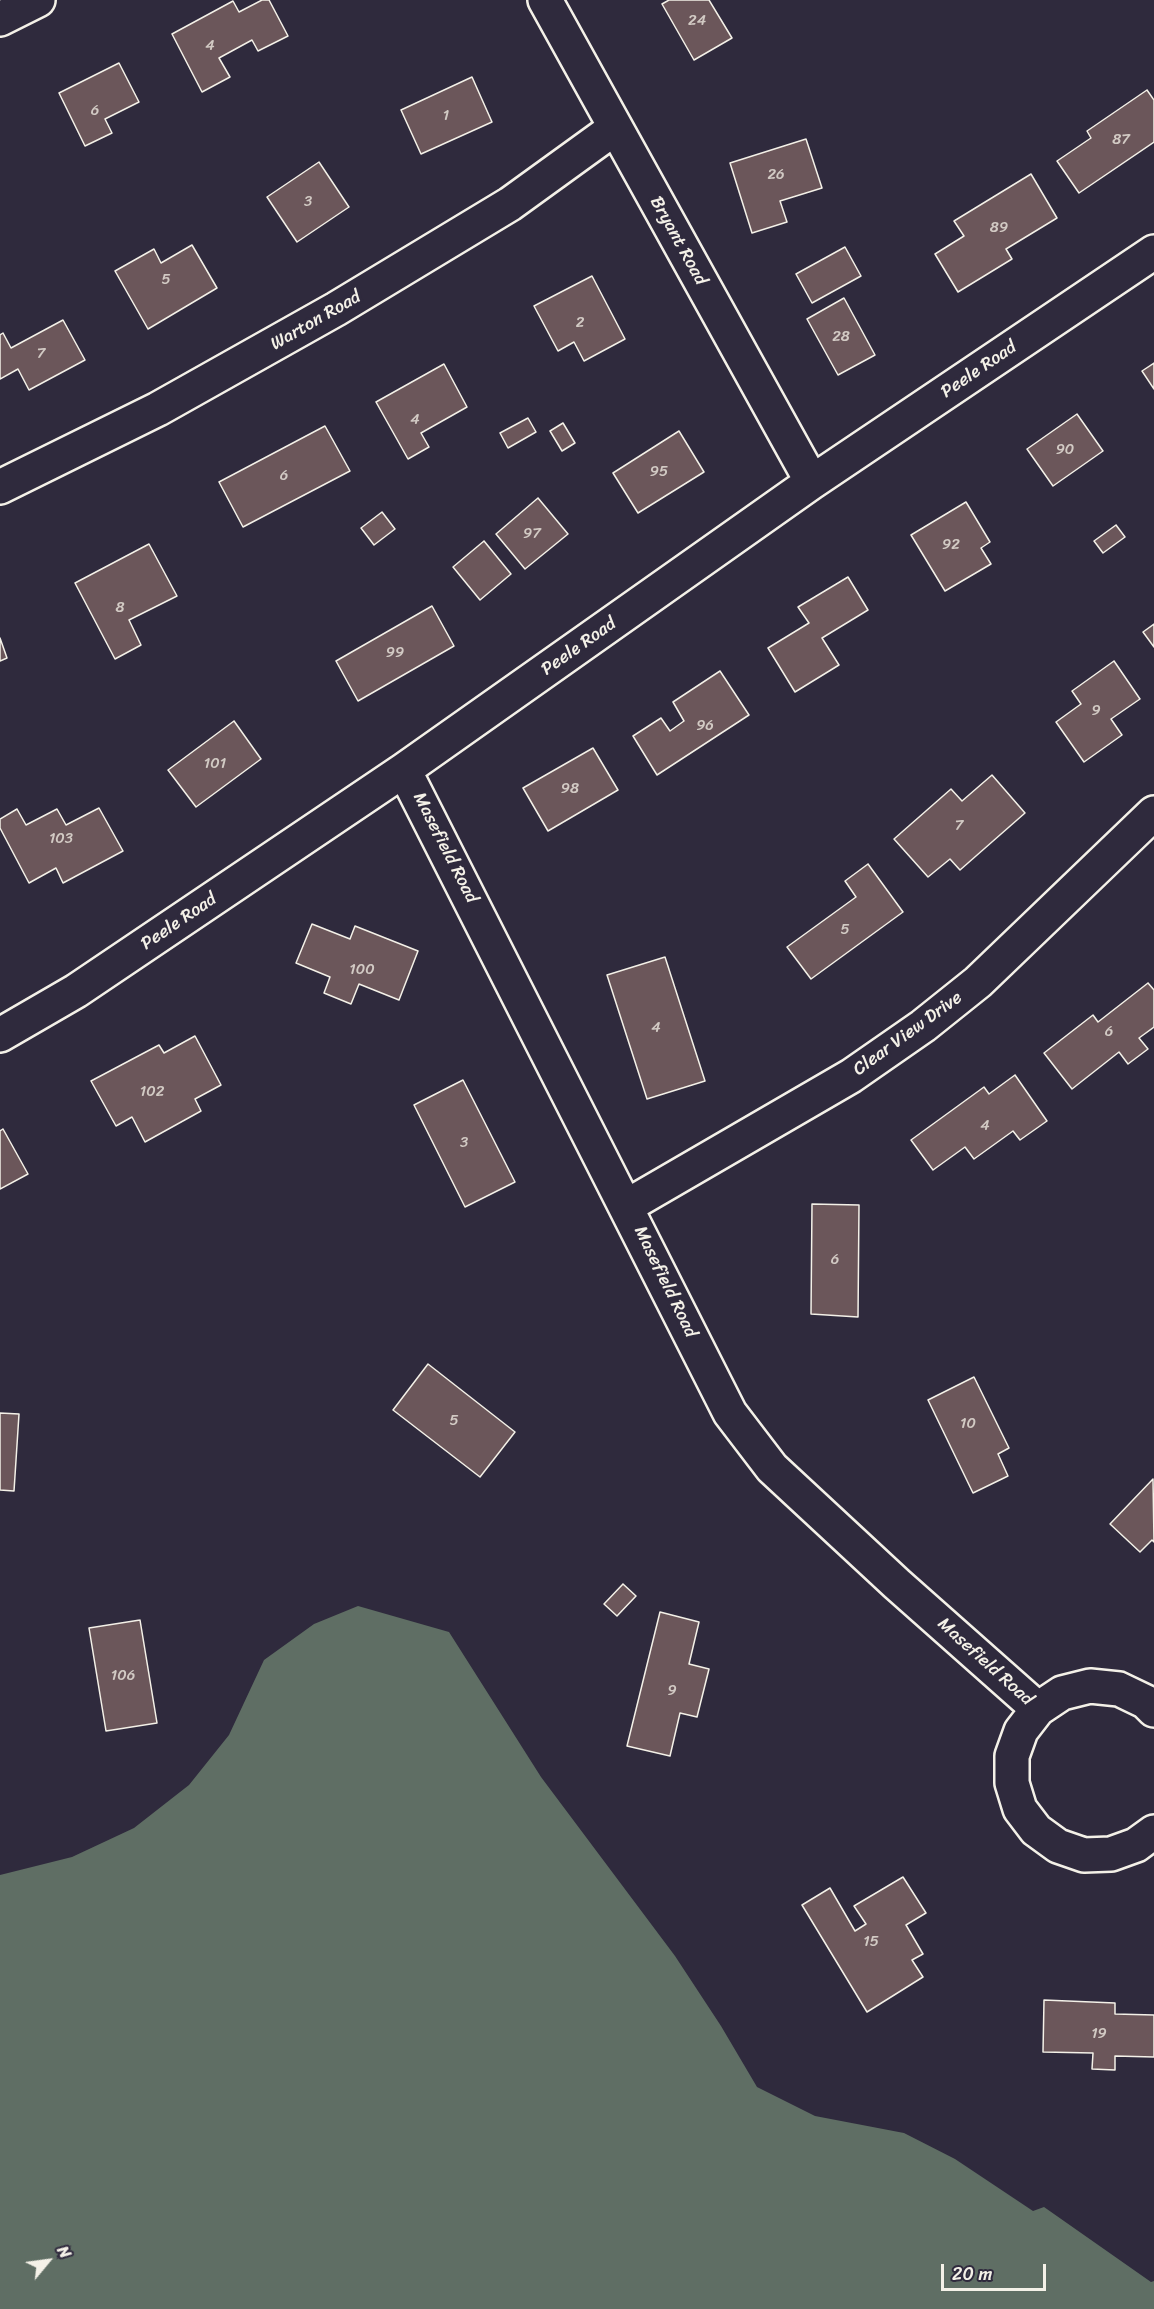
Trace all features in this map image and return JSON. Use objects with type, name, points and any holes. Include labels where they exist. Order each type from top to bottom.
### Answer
[{"type":"street","name":"Bryant Road","points":[[545,0],[812,482]]},
{"type":"street","name":"Warton Road","points":[[0,487],[158,409],[336,309],[510,204],[615,128]]},
{"type":"street","name":"Peele Road","points":[[0,1035],[76,992],[404,770],[812,482],[1154,252]]},
{"type":"street","name":"Masefield Road","points":[[404,770],[730,1413],[772,1468],[897,1584],[1038,1709]]},
{"type":"street","name":"Clear View Drive","points":[[627,1206],[851,1076],[923,1026],[978,982],[1154,813]]},
{"type":"street","name":"Masefield Road","points":[[1154,1710],[1146,1702],[1119,1689],[1090,1686],[1062,1693],[1038,1709],[1021,1731],[1012,1756],[1012,1783],[1020,1809],[1036,1830],[1058,1846],[1084,1855],[1111,1854],[1136,1845],[1154,1832]]},
{"type":"green space","points":[[358,1606],[449,1632],[541,1777],[675,1956],[721,2026],[757,2087],[815,2116],[904,2133],[955,2159],[1033,2211],[1044,2207],[1151,2282],[1154,2281],[1154,2309],[0,2309],[0,1875],[72,1857],[134,1828],[189,1785],[229,1735],[264,1660],[314,1624]]},
{"type":"building","points":[[262,0],[269,0],[288,36],[258,51],[252,40],[219,58],[230,77],[202,92],[172,34],[233,1],[239,12]]},
{"type":"building","points":[[669,0],[709,0],[732,38],[694,60],[662,4]]},
{"type":"building","points":[[119,63],[139,102],[105,119],[112,133],[85,146],[59,93]]},
{"type":"building","points":[[472,77],[492,122],[421,154],[401,110]]},
{"type":"building","points":[[1147,90],[1154,100],[1154,142],[1079,193],[1057,161],[1091,138],[1087,131]]},
{"type":"building","points":[[806,139],[822,188],[780,201],[787,222],[752,233],[730,163]]},
{"type":"building","points":[[319,162],[349,207],[297,242],[267,197]]},
{"type":"building","points":[[1031,174],[1057,218],[1006,249],[1012,259],[958,292],[935,254],[964,236],[954,221]]},
{"type":"building","points":[[192,245],[217,288],[148,329],[115,271],[154,249],[161,263]]},
{"type":"building","points":[[845,247],[861,276],[812,303],[796,274]]},
{"type":"building","points":[[592,276],[625,339],[584,361],[574,342],[558,351],[534,306]]},
{"type":"building","points":[[844,298],[875,355],[838,375],[807,319]]},
{"type":"building","points":[[63,320],[85,360],[29,390],[18,369],[0,379],[0,335],[3,333],[11,348]]},
{"type":"building","points":[[1154,363],[1154,389],[1142,371]]},
{"type":"building","points":[[444,364],[467,407],[421,433],[429,447],[408,459],[376,402]]},
{"type":"building","points":[[1077,414],[1103,451],[1053,486],[1027,449]]},
{"type":"building","points":[[528,418],[536,432],[508,448],[500,433]]},
{"type":"building","points":[[563,423],[575,443],[562,451],[550,431]]},
{"type":"building","points":[[325,426],[350,471],[243,527],[219,482]]},
{"type":"building","points":[[679,431],[704,472],[638,513],[613,473]]},
{"type":"building","points":[[538,498],[568,534],[525,569],[496,534]]},
{"type":"building","points":[[966,502],[990,542],[981,548],[991,564],[945,591],[911,535]]},
{"type":"building","points":[[382,512],[395,529],[374,545],[361,528]]},
{"type":"building","points":[[1116,525],[1125,537],[1103,553],[1094,541]]},
{"type":"building","points":[[484,541],[511,574],[480,600],[453,567]]},
{"type":"building","points":[[149,544],[177,596],[129,620],[141,645],[115,659],[75,583]]},
{"type":"building","points":[[848,577],[868,610],[822,638],[839,665],[795,692],[768,648],[809,623],[798,607]]},
{"type":"building","points":[[432,606],[454,646],[358,701],[336,661]]},
{"type":"building","points":[[1154,624],[1154,647],[1143,632]]},
{"type":"building","points":[[0,638],[7,658],[0,661]]},
{"type":"building","points":[[1114,661],[1140,699],[1111,719],[1122,735],[1084,762],[1056,722],[1081,704],[1072,691]]},
{"type":"building","points":[[720,671],[749,715],[657,775],[633,736],[661,718],[670,731],[684,721],[673,702]]},
{"type":"building","points":[[234,721],[261,759],[196,807],[168,770]]},
{"type":"building","points":[[593,748],[618,790],[548,831],[523,788]]},
{"type":"building","points":[[992,775],[1025,813],[960,870],[950,859],[928,877],[894,839],[951,789],[962,801]]},
{"type":"building","points":[[99,808],[123,851],[63,883],[56,868],[29,883],[0,828],[0,819],[17,809],[26,825],[57,809],[66,825]]},
{"type":"building","points":[[868,864],[903,912],[811,979],[787,947],[856,897],[845,881]]},
{"type":"building","points":[[312,924],[350,939],[355,926],[418,951],[399,1000],[359,984],[351,1004],[324,993],[330,977],[296,963]]},
{"type":"building","points":[[665,957],[705,1081],[647,1099],[607,975]]},
{"type":"building","points":[[1148,983],[1154,990],[1154,1027],[1139,1038],[1148,1049],[1128,1064],[1119,1052],[1072,1089],[1044,1053],[1093,1015],[1098,1022]]},
{"type":"building","points":[[195,1036],[221,1085],[195,1099],[201,1111],[145,1142],[132,1117],[116,1126],[91,1081],[159,1045],[164,1053]]},
{"type":"building","points":[[1015,1075],[1047,1121],[1020,1140],[1013,1131],[974,1159],[965,1147],[933,1170],[911,1140],[984,1087],[989,1094]]},
{"type":"building","points":[[463,1080],[515,1182],[465,1207],[414,1105]]},
{"type":"building","points":[[3,1129],[28,1174],[0,1189],[0,1131]]},
{"type":"building","points":[[812,1204],[859,1205],[858,1317],[811,1314]]},
{"type":"building","points":[[428,1364],[515,1432],[480,1477],[393,1410]]},
{"type":"building","points":[[974,1377],[1009,1448],[998,1454],[1008,1476],[973,1493],[928,1400]]},
{"type":"building","points":[[0,1413],[19,1414],[14,1491],[0,1490]]},
{"type":"building","points":[[1153,1479],[1154,1542],[1152,1540],[1140,1552],[1110,1524]]},
{"type":"building","points":[[623,1584],[636,1596],[617,1616],[604,1604]]},
{"type":"building","points":[[660,1612],[699,1622],[689,1664],[709,1669],[697,1717],[680,1713],[670,1756],[627,1746]]},
{"type":"building","points":[[140,1620],[157,1723],[106,1731],[89,1628]]},
{"type":"building","points":[[903,1877],[926,1913],[906,1925],[923,1954],[912,1960],[923,1977],[867,2012],[802,1905],[830,1888],[855,1931],[866,1924],[854,1906]]},
{"type":"building","points":[[1044,2000],[1115,2003],[1115,2014],[1154,2015],[1154,2057],[1115,2056],[1115,2070],[1092,2069],[1093,2053],[1043,2052]]}]
